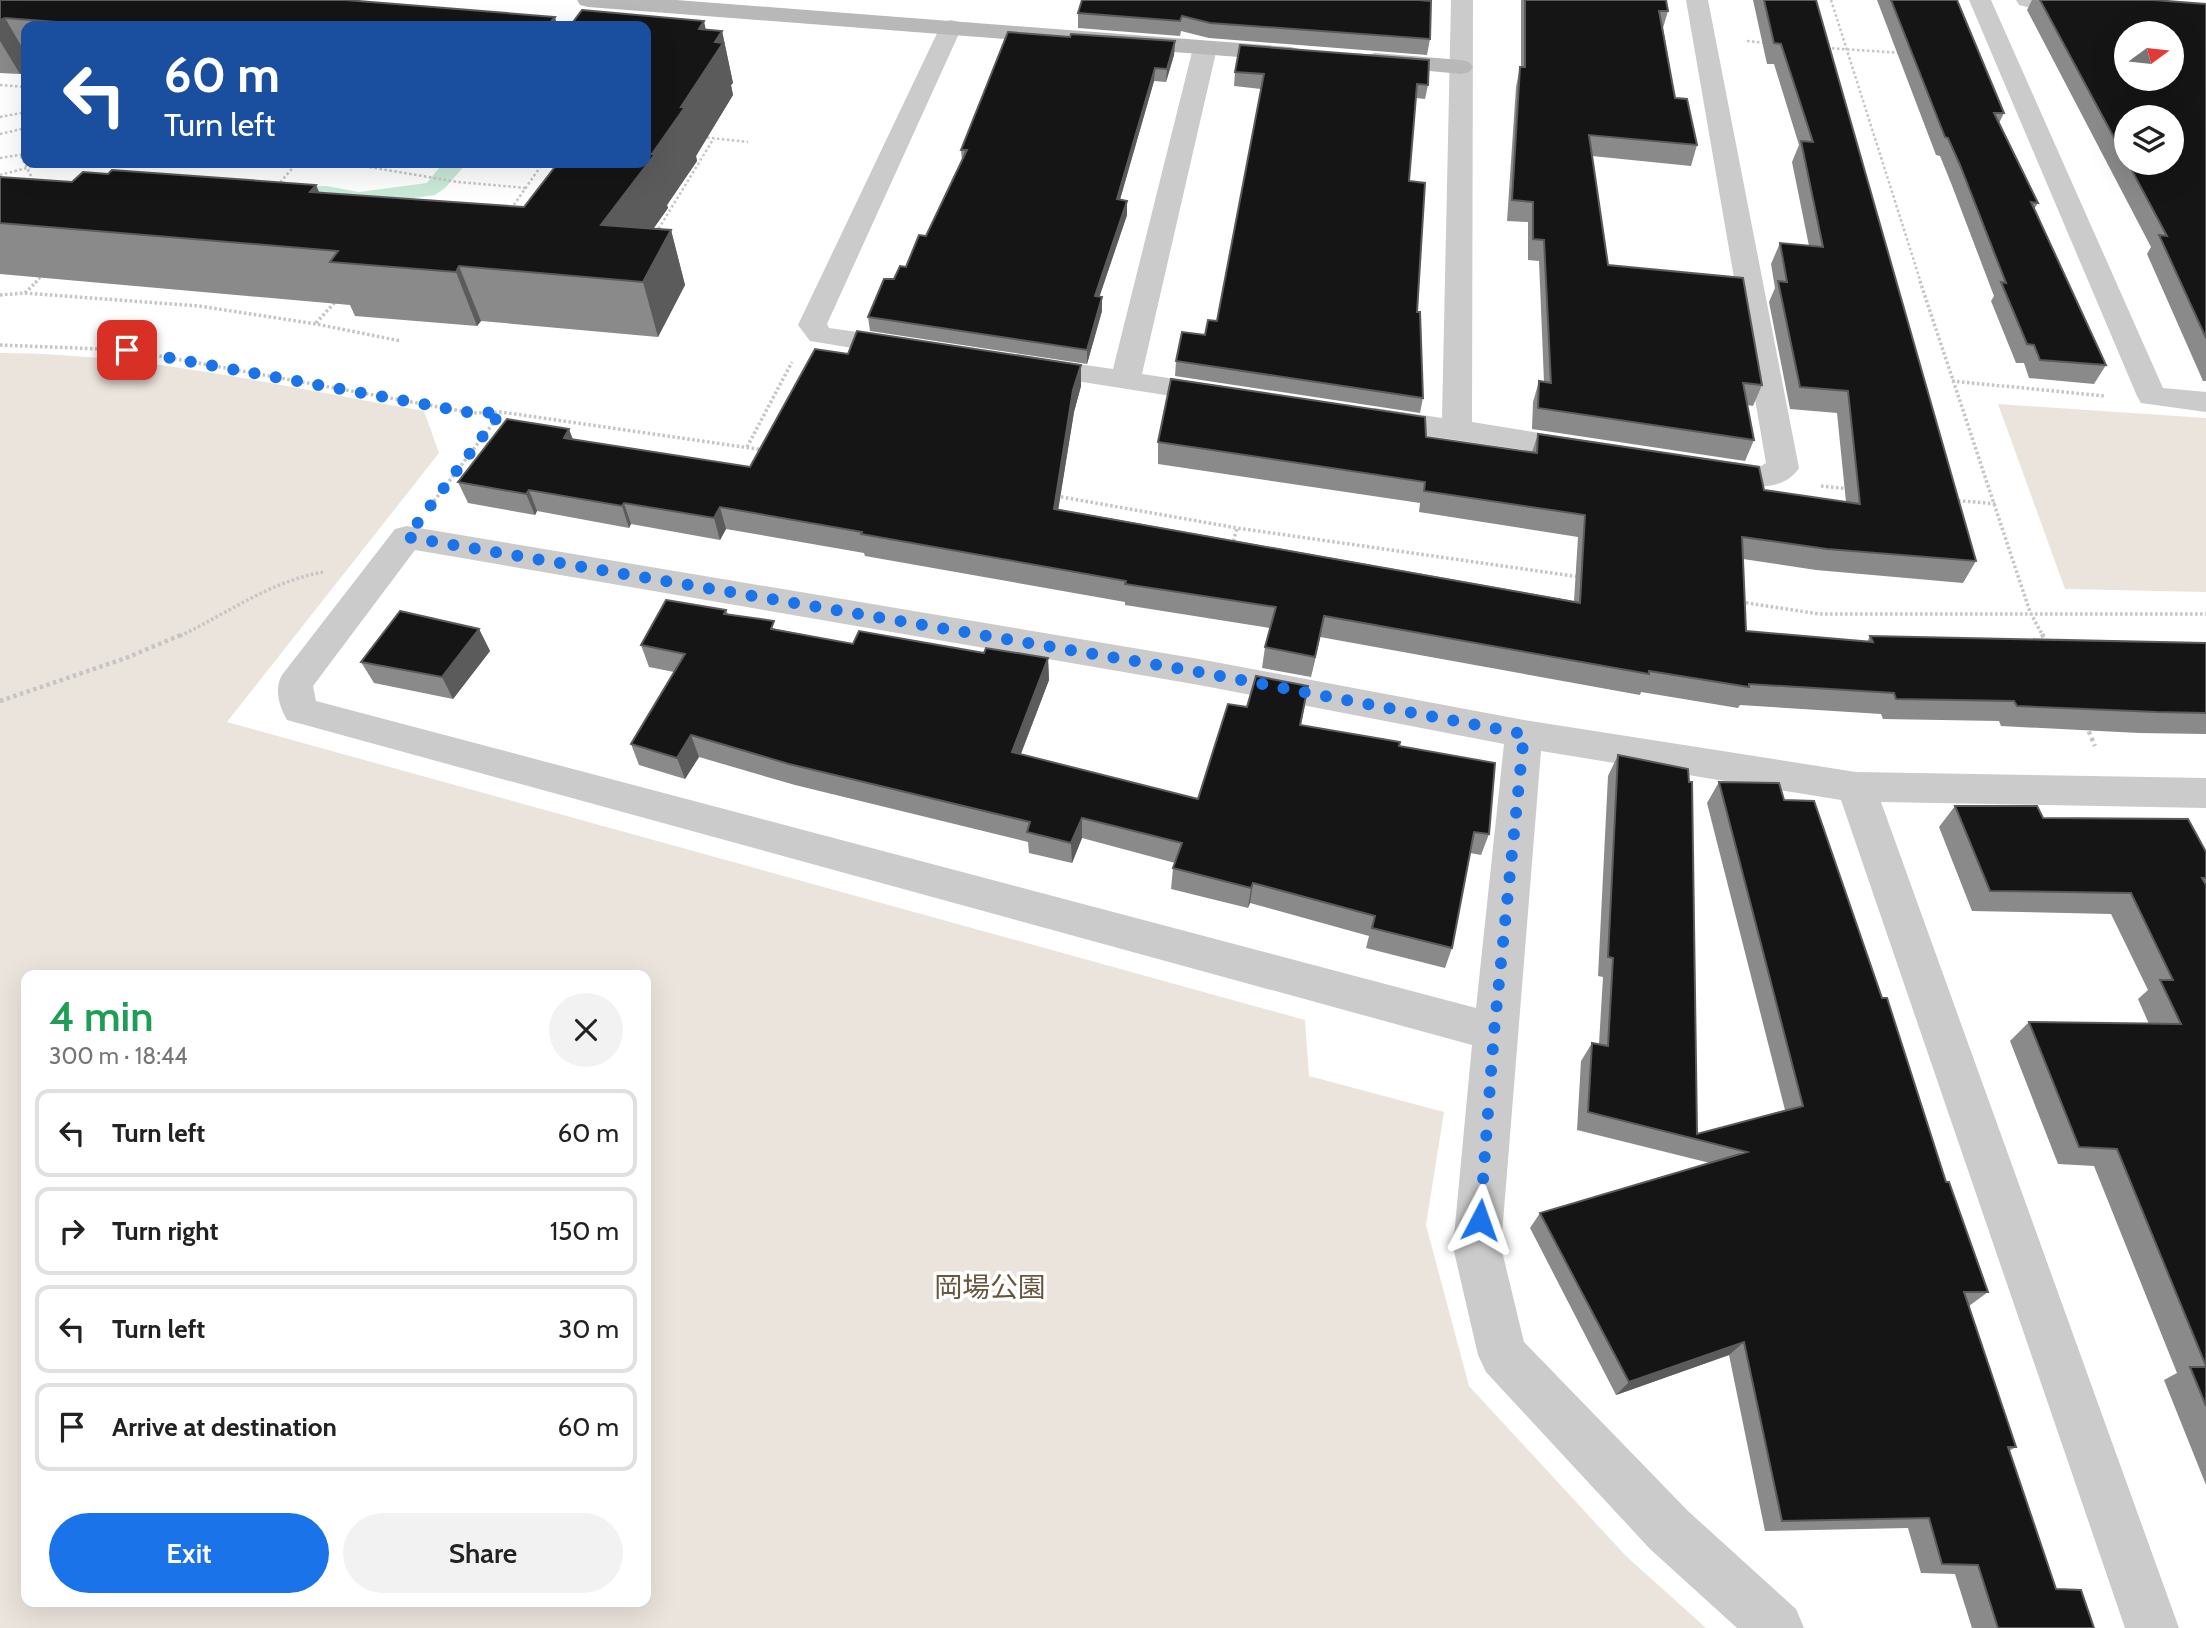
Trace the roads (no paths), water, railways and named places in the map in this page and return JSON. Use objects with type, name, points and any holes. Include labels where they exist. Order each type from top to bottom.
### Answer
[{"type":"street","points":[[588,0],[1313,56]]},
{"type":"street","points":[[1457,430],[1462,0]]},
{"type":"street","points":[[1684,465],[1765,477],[1783,468],[1697,0]]},
{"type":"street","points":[[1980,0],[2152,397],[2206,402]]},
{"type":"street","points":[[2027,0],[2109,6]]},
{"type":"street","points":[[939,353],[820,335],[813,325],[951,27]]},
{"type":"street","points":[[1125,381],[1205,48]]},
{"type":"street","points":[[1353,59],[1461,67]]},
{"type":"street","points":[[1006,363],[1249,399]]},
{"type":"street","points":[[1346,414],[1617,454]]},
{"type":"street","points":[[1494,1032],[300,710],[295,684],[407,537],[1199,672],[1524,734],[1856,787],[2201,803]]},
{"type":"street","points":[[1524,734],[1494,1032],[1478,1247],[1503,1355],[1669,1530],[1777,1628]]},
{"type":"street","points":[[1856,787],[2152,1628]]},
{"type":"park label","name":"岡場公園","points":[[990,1287]]}]
